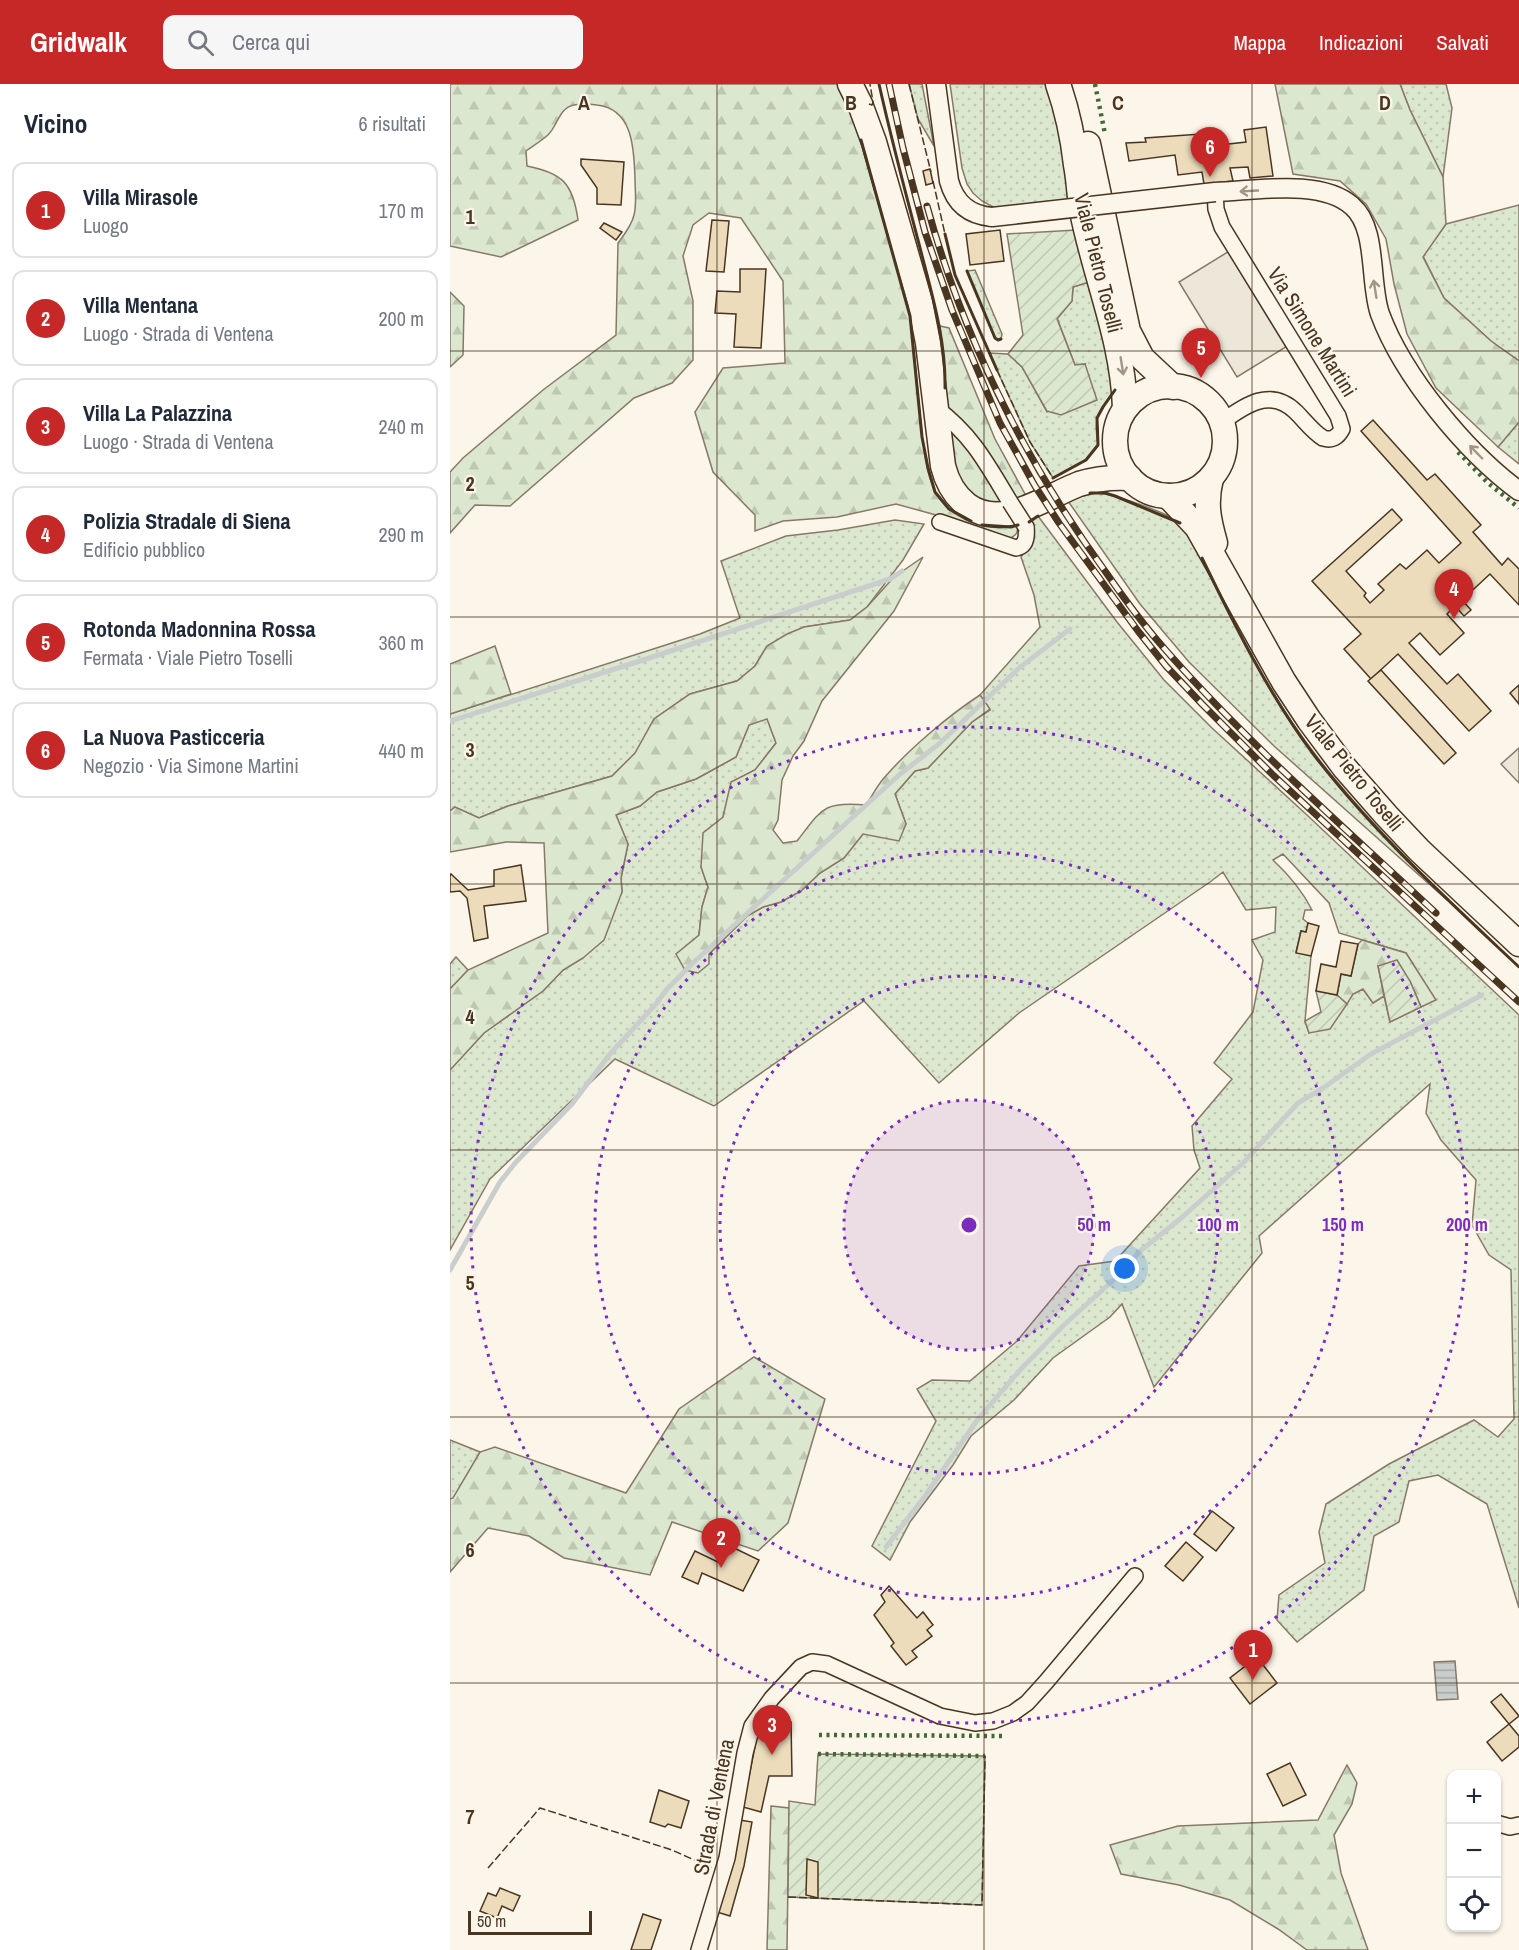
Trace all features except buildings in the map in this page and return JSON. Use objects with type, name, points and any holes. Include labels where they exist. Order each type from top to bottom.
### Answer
[{"type":"main road","points":[[850,84],[874,142],[920,302],[928,343],[944,466],[947,481],[959,498],[974,510],[993,515],[1010,514],[1080,484],[1104,479],[1130,478]]},
{"type":"main road","name":"Viale Pietro Toselli","points":[[1058,84],[1066,108],[1073,143],[1083,217],[1120,356],[1125,386],[1125,408],[1116,425],[1115,447]]},
{"type":"main road","name":"Viale Pietro Toselli","points":[[1072,84],[1084,126],[1128,331],[1142,358],[1173,387],[1184,389],[1204,399],[1212,406],[1222,422],[1225,437],[1223,455],[1211,478],[1207,502],[1208,516],[1224,574]]},
{"type":"main road","points":[[1125,408],[1144,393],[1162,387],[1173,387]]},
{"type":"main road","points":[[1080,484],[1115,447]]},
{"type":"main road","points":[[1115,447],[1120,463],[1130,478]]},
{"type":"main road","name":"Viale Pietro Toselli","points":[[1130,478],[1144,489],[1168,496],[1197,527],[1284,682],[1344,767],[1419,850],[1519,944]]},
{"type":"main road","points":[[1168,496],[1190,492],[1211,478]]},
{"type":"street","points":[[936,84],[949,181],[953,193],[963,207],[982,216],[992,217],[1215,192],[1288,189],[1335,195],[1353,206],[1363,220],[1368,236],[1374,290],[1388,334],[1396,349],[1423,391],[1446,419],[1490,466],[1519,491]]},
{"type":"street","name":"Via Simone Martini","points":[[1215,192],[1216,209],[1222,227],[1338,416],[1342,429],[1336,437],[1327,440],[1288,404],[1269,399],[1240,410],[1222,422]]},
{"type":"street","points":[[936,408],[956,424],[975,445],[1026,527],[1026,541],[1022,546],[1016,548],[939,522]]},
{"type":"street","name":"Strada di Ventena","points":[[699,1950],[727,1858],[750,1733],[760,1713],[796,1671],[808,1663],[822,1663],[940,1716],[975,1724],[993,1721],[1012,1713],[1034,1695],[1135,1576]]},
{"type":"street","points":[[1500,1824],[1510,1827],[1519,1825]]},
{"type":"green space","points":[[450,84],[837,84],[861,140],[909,309],[923,444],[931,482],[941,501],[960,516],[983,526],[1018,525],[1016,534],[1008,539],[896,504],[837,517],[783,521],[755,531],[755,515],[713,472],[695,412],[723,368],[785,363],[783,281],[741,218],[709,213],[693,225],[683,256],[693,301],[693,360],[672,383],[634,398],[510,506],[475,505],[450,533],[450,472],[463,458],[543,390],[616,335],[618,243],[632,222],[636,202],[632,144],[625,123],[609,108],[589,104],[574,105],[562,113],[548,135],[526,151],[527,166],[549,172],[564,182],[573,197],[578,220],[501,257],[450,246]]},
{"type":"green space","points":[[909,84],[922,84],[934,146],[918,119]]},
{"type":"green space","points":[[950,84],[1048,84],[1057,113],[1070,199],[995,208],[973,193],[967,184],[962,168]]},
{"type":"green space","points":[[1275,84],[1400,84],[1410,110],[1443,177],[1446,224],[1423,257],[1444,298],[1491,341],[1519,361],[1519,422],[1498,447],[1436,388],[1407,334],[1394,284],[1386,239],[1366,204],[1340,181],[1293,174]]},
{"type":"green space","points":[[1400,84],[1446,84],[1452,108],[1443,177],[1410,110]]},
{"type":"green space","points":[[1519,205],[1519,361],[1491,341],[1444,298],[1423,256],[1446,224]]},
{"type":"green space","points":[[1076,230],[1089,282],[1073,287],[1072,301],[1057,319],[1075,365],[1085,364],[1097,400],[1061,415],[1047,411],[1022,367],[1008,354],[1023,335],[1007,234]]},
{"type":"green space","points":[[975,270],[1002,334],[1001,339],[995,338],[967,271]]},
{"type":"green space","points":[[1089,282],[1116,379],[1112,392],[1099,414],[1096,426],[1098,445],[1086,460],[1053,478],[1030,442],[989,353],[1008,354],[1022,367],[1047,412],[1085,364],[1075,365],[1057,318],[1072,301],[1073,287]]},
{"type":"green space","points":[[450,292],[464,306],[463,355],[450,367]]},
{"type":"green space","points":[[940,326],[949,328],[995,439],[1025,494],[1015,501],[945,404],[945,373]]},
{"type":"green space","points":[[1519,422],[1519,464],[1498,447]]},
{"type":"green space","points":[[948,426],[954,428],[1005,505],[983,505],[956,479]]},
{"type":"green space","points":[[1096,493],[1140,504],[1181,524],[1197,547],[1243,640],[1288,717],[1352,799],[1447,900],[1274,746],[1189,662],[1140,604],[1068,501]]},
{"type":"green space","points":[[1038,516],[1117,622],[1164,680],[1212,728],[1519,1015],[1519,1608],[1487,1504],[1438,1475],[1409,1481],[1399,1522],[1374,1536],[1364,1590],[1297,1642],[1277,1620],[1279,1595],[1325,1563],[1319,1532],[1326,1504],[1389,1464],[1474,1420],[1498,1437],[1514,1419],[1511,1270],[1489,1255],[1472,1225],[1476,1180],[1441,1140],[1426,1113],[1430,1084],[1259,1236],[1262,1253],[1154,1387],[1122,1304],[1110,1317],[1053,1358],[1014,1400],[971,1436],[953,1465],[910,1522],[890,1560],[872,1546],[936,1421],[917,1389],[932,1380],[970,1381],[1017,1341],[1079,1266],[1115,1261],[1200,1168],[1194,1150],[1192,1126],[1232,1079],[1214,1063],[1253,1012],[1263,960],[1252,940],[1275,932],[1276,907],[1246,910],[1223,872],[1019,1013],[939,1083],[864,1001],[714,1106],[615,1059],[490,1179],[450,1250],[450,1070],[484,1033],[543,991],[563,970],[583,958],[622,892],[621,878],[628,844],[616,815],[640,806],[657,792],[696,779],[736,757],[749,725],[767,718],[776,743],[755,770],[732,782],[723,817],[701,867],[708,887],[702,907],[699,935],[709,954],[747,916],[801,891],[820,873],[844,858],[863,834],[906,824],[895,794],[915,771],[928,768],[972,722],[990,710],[980,695],[1040,627],[1034,595],[1021,557],[1032,539],[1029,522]],"holes":[[[1283,854],[1329,903],[1339,933],[1406,953],[1435,1000],[1390,1022],[1384,996],[1373,1003],[1363,989],[1353,994],[1309,1033],[1305,1021],[1311,956],[1296,952],[1301,931],[1306,932],[1308,923],[1303,919],[1305,910],[1312,910],[1295,883],[1273,860]]]},
{"type":"green space","points":[[895,520],[924,524],[903,560],[867,607],[850,620],[804,627],[767,646],[755,666],[737,681],[690,694],[654,719],[635,754],[612,776],[508,806],[479,818],[455,807],[450,811],[450,714],[700,634],[740,618],[721,561],[786,536]]},
{"type":"green space","points":[[923,557],[894,611],[822,701],[804,741],[793,756],[782,780],[778,820],[773,830],[783,843],[797,841],[818,814],[832,806],[866,805],[881,781],[905,756],[942,723],[980,695],[990,709],[972,722],[928,768],[915,771],[895,794],[906,824],[899,841],[863,834],[844,858],[820,873],[801,891],[747,916],[709,954],[709,964],[698,973],[685,970],[676,954],[699,935],[702,907],[708,887],[701,867],[703,833],[723,817],[731,782],[755,770],[776,743],[767,719],[749,725],[736,757],[696,779],[657,792],[640,806],[616,815],[628,844],[621,878],[622,892],[604,940],[583,958],[563,970],[543,991],[484,1033],[450,1070],[450,989],[468,970],[548,933],[544,843],[506,842],[450,852],[450,811],[455,807],[479,818],[508,806],[612,776],[635,753],[654,719],[690,694],[737,681],[755,666],[767,646],[787,634],[804,627],[850,620],[867,607],[894,577]]},
{"type":"green space","points":[[495,646],[511,694],[450,714],[450,664]]},
{"type":"green space","points":[[1362,940],[1406,953],[1436,1000],[1421,1007],[1410,981],[1378,966],[1384,996],[1373,1003],[1363,989],[1353,994],[1347,1004],[1337,995],[1341,974],[1351,976],[1358,944]]},
{"type":"green space","points":[[456,957],[468,970],[450,989],[450,964]]},
{"type":"green space","points":[[1397,960],[1410,981],[1421,1007],[1390,1022],[1378,966]]},
{"type":"green space","points":[[1316,991],[1337,995],[1347,1004],[1330,1029],[1309,1033],[1305,1021],[1321,1012]]},
{"type":"green space","points":[[754,1357],[825,1399],[788,1523],[758,1551],[672,1522],[650,1575],[564,1558],[529,1536],[488,1528],[450,1572],[450,1499],[453,1498],[480,1452],[495,1447],[626,1493],[679,1409]]},
{"type":"green space","points":[[450,1440],[480,1452],[453,1499],[450,1499]]},
{"type":"green space","points":[[818,1754],[985,1756],[982,1905],[788,1897],[789,1801],[815,1805]]},
{"type":"green space","points":[[1347,1765],[1357,1783],[1352,1804],[1334,1835],[1341,1873],[1368,1950],[1307,1950],[1278,1929],[1230,1900],[1179,1885],[1121,1874],[1110,1845],[1178,1826],[1318,1820]]},
{"type":"green space","points":[[771,1806],[789,1808],[787,1950],[767,1950]]},
{"type":"shaded area","points":[[1231,250],[1289,345],[1237,377],[1179,282]]},
{"type":"shaded area","points":[[1519,748],[1519,783],[1501,764]]},
{"type":"shaded area","points":[[1455,1661],[1458,1699],[1437,1700],[1434,1662]]},
{"type":"waterway","points":[[450,721],[890,579],[902,571]]},
{"type":"waterway","points":[[450,1270],[500,1182],[516,1162],[572,1104],[610,1054],[667,989],[899,775],[940,743],[1019,668],[1070,629]]},
{"type":"waterway","points":[[886,1547],[925,1496],[978,1419],[1021,1369],[1064,1325],[1120,1274],[1139,1252],[1243,1163],[1298,1103],[1371,1054],[1482,995]]},
{"type":"railway","points":[[889,84],[925,232],[952,310],[1000,423],[1035,486],[1059,523],[1138,631],[1166,666],[1202,704],[1272,774],[1519,1002]]},
{"type":"railway","points":[[927,206],[959,303],[1000,396],[1048,486],[1119,590],[1163,647],[1228,716],[1296,783],[1436,913]]},
{"type":"hedge","points":[[1095,84],[1105,134]]},
{"type":"hedge","points":[[1458,452],[1488,483],[1519,508]]},
{"type":"hedge","points":[[819,1735],[1006,1736]]},
{"type":"hedge","points":[[818,1754],[985,1756]]},
{"type":"fence","points":[[869,104],[872,105],[873,102],[870,84]]},
{"type":"fence","points":[[909,84],[931,172]]},
{"type":"fence","points":[[933,181],[945,234]]},
{"type":"fence","points":[[997,370],[1030,442],[1053,478]]},
{"type":"fence","points":[[788,1897],[982,1905],[985,1756]]},
{"type":"fence","points":[[488,1868],[540,1808],[672,1850],[714,1869]]},
{"type":"wall","points":[[879,84],[937,315],[943,351],[945,388]]},
{"type":"wall","points":[[861,140],[910,316],[922,437],[928,468],[935,492],[949,509],[971,521]]},
{"type":"wall","points":[[945,234],[955,275],[997,370]]},
{"type":"wall","points":[[967,271],[995,338],[1001,339]]},
{"type":"wall","points":[[1053,478],[1086,460],[1098,445],[1097,418],[1115,390]]},
{"type":"wall","points":[[1090,493],[1115,496],[1180,523]]},
{"type":"wall","points":[[1029,522],[1038,516]]},
{"type":"wall","points":[[982,525],[1011,527],[1018,525]]},
{"type":"wall","points":[[1202,558],[1267,684],[1314,755],[1361,812],[1387,839],[1519,967]]},
{"type":"place","name":"La Nuova Pasticceria","points":[[1210,177]]},
{"type":"place","name":"Rotonda Madonnina Rossa","points":[[1201,378]]},
{"type":"place","name":"Polizia Stradale di Siena","points":[[1454,619]]},
{"type":"place","name":"Villa Mentana","points":[[721,1568]]},
{"type":"place","name":"Villa Mirasole","points":[[1253,1680]]},
{"type":"place","name":"Villa La Palazzina","points":[[772,1755]]}]
